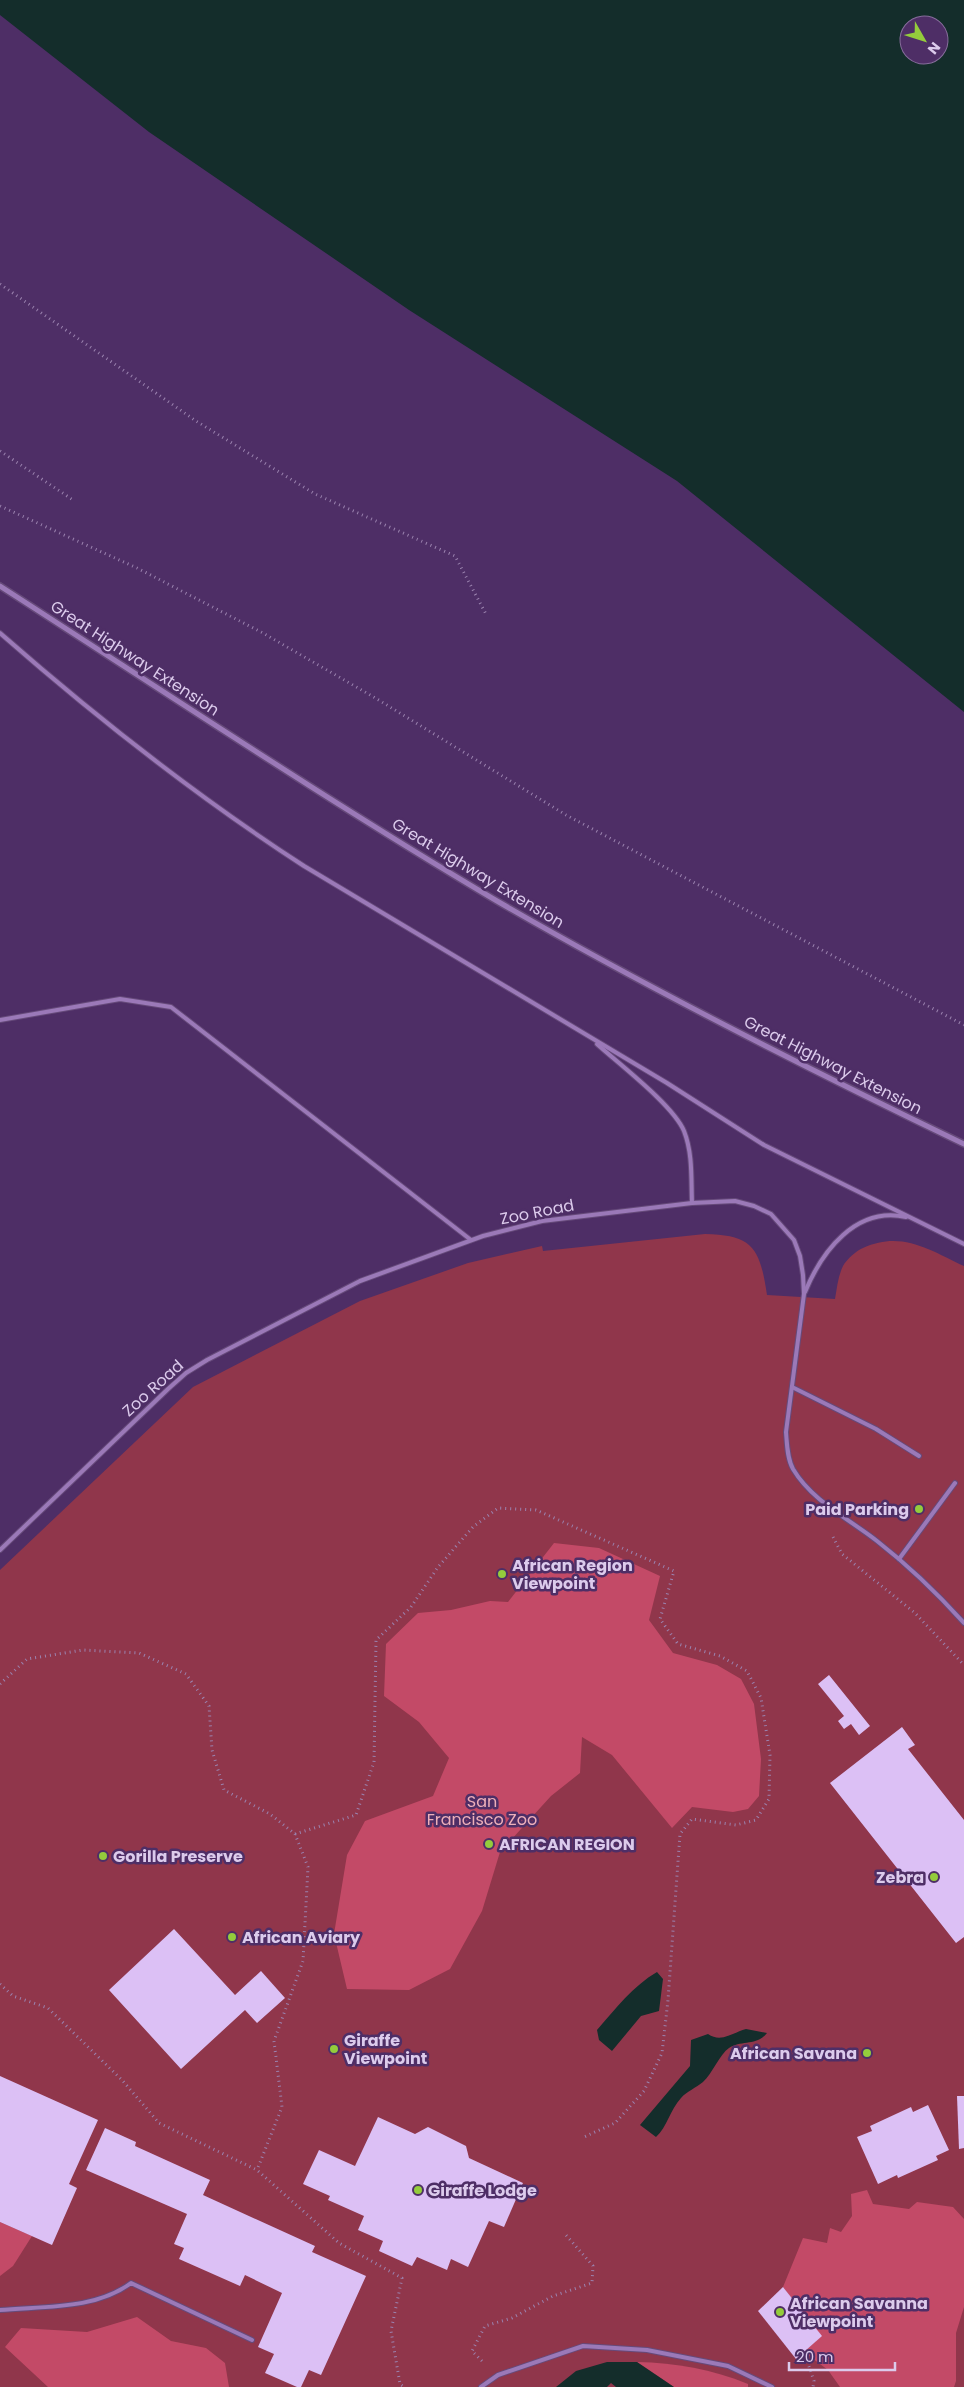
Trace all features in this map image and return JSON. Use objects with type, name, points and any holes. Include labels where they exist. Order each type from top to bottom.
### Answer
[{"type":"street","name":"Great Highway Extension","points":[[0,586],[338,804],[506,906],[585,951],[810,1069],[964,1144]]},
{"type":"lane","points":[[0,633],[132,744],[247,828],[373,909],[667,1083],[764,1145],[964,1244]]},
{"type":"lane","points":[[0,1020],[120,999],[171,1007],[471,1240]]},
{"type":"lane","points":[[592,1039],[661,1102],[683,1129],[691,1164],[692,1203]]},
{"type":"lane","name":"Zoo Road","points":[[0,1550],[186,1373],[339,1290],[471,1240],[542,1222],[692,1203],[735,1201],[754,1206],[770,1214],[794,1240],[800,1256],[804,1294],[786,1432],[787,1450],[792,1468],[805,1485],[899,1559],[932,1588],[964,1623]]},
{"type":"lane","points":[[804,1294],[811,1276],[831,1246],[844,1232],[860,1223],[888,1215],[904,1217],[921,1223]]},
{"type":"lane","points":[[792,1387],[876,1429],[919,1456]]},
{"type":"lane","points":[[899,1559],[955,1482]]},
{"type":"lane","points":[[0,2310],[95,2301],[121,2290],[131,2283],[252,2340]]},
{"type":"lane","points":[[480,2387],[498,2375],[583,2346],[647,2350],[728,2366],[772,2387]]},
{"type":"path","points":[[0,284],[196,421],[315,494],[455,556],[487,616]]},
{"type":"path","points":[[0,451],[73,500]]},
{"type":"path","points":[[0,506],[136,568],[263,633],[369,694],[566,815],[964,1025]]},
{"type":"path","points":[[295,1834],[356,1816],[374,1762],[376,1640],[411,1607],[438,1567],[473,1527],[498,1508],[536,1510],[674,1571],[660,1619],[678,1644],[720,1656],[746,1671],[761,1698],[770,1755],[769,1800],[756,1820],[736,1825],[692,1819],[680,1834],[670,1983],[662,2053],[644,2091],[615,2123],[584,2137]]},
{"type":"path","points":[[828,1528],[842,1554],[915,1613],[964,1665]]},
{"type":"path","points":[[0,1684],[27,1660],[83,1650],[139,1653],[186,1674],[209,1706],[212,1750],[224,1790],[270,1814],[295,1834],[308,1867],[303,1961],[274,2041],[282,2107],[257,2170]]},
{"type":"path","points":[[0,1984],[13,1996],[48,2008],[122,2080],[159,2124],[211,2146],[257,2170],[339,2243],[402,2278],[391,2331],[400,2384],[404,2387]]},
{"type":"path","points":[[498,2375],[472,2351],[485,2326],[512,2318],[553,2296],[592,2283],[594,2266],[566,2235]]},
{"type":"path","points":[[804,2352],[814,2381],[813,2387]]},
{"type":"green space","name":"San Francisco Zoo","points":[[705,1234],[734,1237],[752,1248],[761,1266],[767,1295],[835,1299],[841,1270],[849,1258],[863,1248],[890,1241],[915,1244],[964,1266],[964,2387],[0,2387],[0,1570],[193,1387],[360,1301],[468,1263],[542,1246],[543,1251]]},
{"type":"green space","points":[[554,1543],[599,1548],[660,1576],[649,1620],[673,1653],[717,1665],[741,1679],[754,1704],[761,1759],[759,1796],[748,1809],[733,1812],[692,1807],[672,1828],[612,1755],[582,1737],[580,1773],[551,1796],[500,1852],[482,1911],[450,1969],[409,1990],[347,1989],[334,1934],[347,1855],[365,1821],[433,1796],[449,1758],[419,1722],[384,1696],[386,1644],[418,1613],[451,1610],[490,1601],[508,1602]]},
{"type":"green space","points":[[867,2190],[873,2204],[909,2209],[917,2202],[953,2207],[964,2219],[964,2307],[956,2333],[956,2381],[954,2387],[840,2387],[828,2370],[804,2352],[821,2336],[783,2287],[803,2238],[827,2243],[830,2228],[841,2232],[852,2216],[851,2194]]},
{"type":"green space","points":[[0,2222],[32,2236],[13,2266],[0,2276]]},
{"type":"green space","points":[[137,2317],[171,2341],[206,2348],[225,2363],[229,2387],[48,2387],[5,2347],[21,2328],[87,2332]]},
{"type":"green space","points":[[637,2362],[680,2365],[707,2371],[748,2384],[748,2387],[674,2387]]},
{"type":"shaded area","points":[[0,0],[964,0],[964,712],[677,481],[409,310],[149,132],[0,15]]},
{"type":"shaded area","points":[[657,1972],[663,1979],[659,2011],[641,2016],[612,2051],[599,2040],[597,2030],[632,1991]]},
{"type":"shaded area","points":[[746,2029],[767,2033],[759,2040],[729,2048],[706,2078],[681,2098],[656,2137],[640,2125],[690,2066],[691,2040],[708,2034],[717,2038],[727,2036]]},
{"type":"shaded area","points":[[607,2362],[637,2362],[674,2387],[616,2387],[611,2383],[607,2387],[556,2387],[576,2371]]},
{"type":"building","points":[[829,1675],[870,1726],[859,1735],[851,1724],[844,1729],[838,1721],[844,1716],[818,1684]]},
{"type":"building","name":"Zebra","points":[[902,1727],[915,1745],[908,1749],[964,1820],[964,1937],[956,1943],[830,1783]]},
{"type":"building","points":[[174,1929],[235,1995],[261,1971],[285,1998],[257,2023],[245,2010],[181,2069],[109,1990]]},
{"type":"building","points":[[0,2076],[98,2120],[69,2184],[77,2188],[52,2245],[0,2222]]},
{"type":"building","points":[[957,2096],[964,2096],[964,2148],[959,2149]]},
{"type":"building","points":[[928,2105],[949,2150],[936,2156],[938,2160],[898,2178],[897,2175],[878,2184],[857,2137],[872,2131],[870,2126],[911,2107],[913,2112]]},
{"type":"building","name":"Giraffe Lodge","points":[[378,2117],[415,2134],[428,2127],[466,2146],[469,2158],[523,2183],[504,2227],[489,2221],[468,2267],[451,2259],[447,2270],[417,2257],[412,2266],[379,2251],[383,2241],[358,2230],[364,2216],[328,2200],[330,2196],[303,2184],[319,2150],[355,2166]]},
{"type":"building","points":[[105,2128],[136,2142],[135,2146],[210,2180],[203,2195],[315,2246],[312,2252],[366,2276],[321,2375],[309,2370],[301,2387],[297,2387],[265,2373],[274,2354],[258,2347],[282,2293],[245,2275],[240,2286],[179,2259],[184,2248],[174,2244],[187,2214],[86,2170]]},
{"type":"building","points":[[783,2287],[822,2336],[796,2359],[758,2311]]},
{"type":"place","name":"Paid Parking","points":[[919,1509]]},
{"type":"place","name":"African Region Viewpoint","points":[[502,1574]]},
{"type":"place","name":"AFRICAN REGION","points":[[489,1844]]},
{"type":"place","name":"Gorilla Preserve","points":[[103,1856]]},
{"type":"place","name":"Zebra","points":[[934,1877]]},
{"type":"place","name":"African Aviary","points":[[232,1937]]},
{"type":"place","name":"Giraffe Viewpoint","points":[[334,2049]]},
{"type":"place","name":"African Savana","points":[[867,2053]]},
{"type":"place","name":"Giraffe Lodge","points":[[418,2190]]},
{"type":"place","name":"African Savanna Viewpoint","points":[[780,2312]]}]
